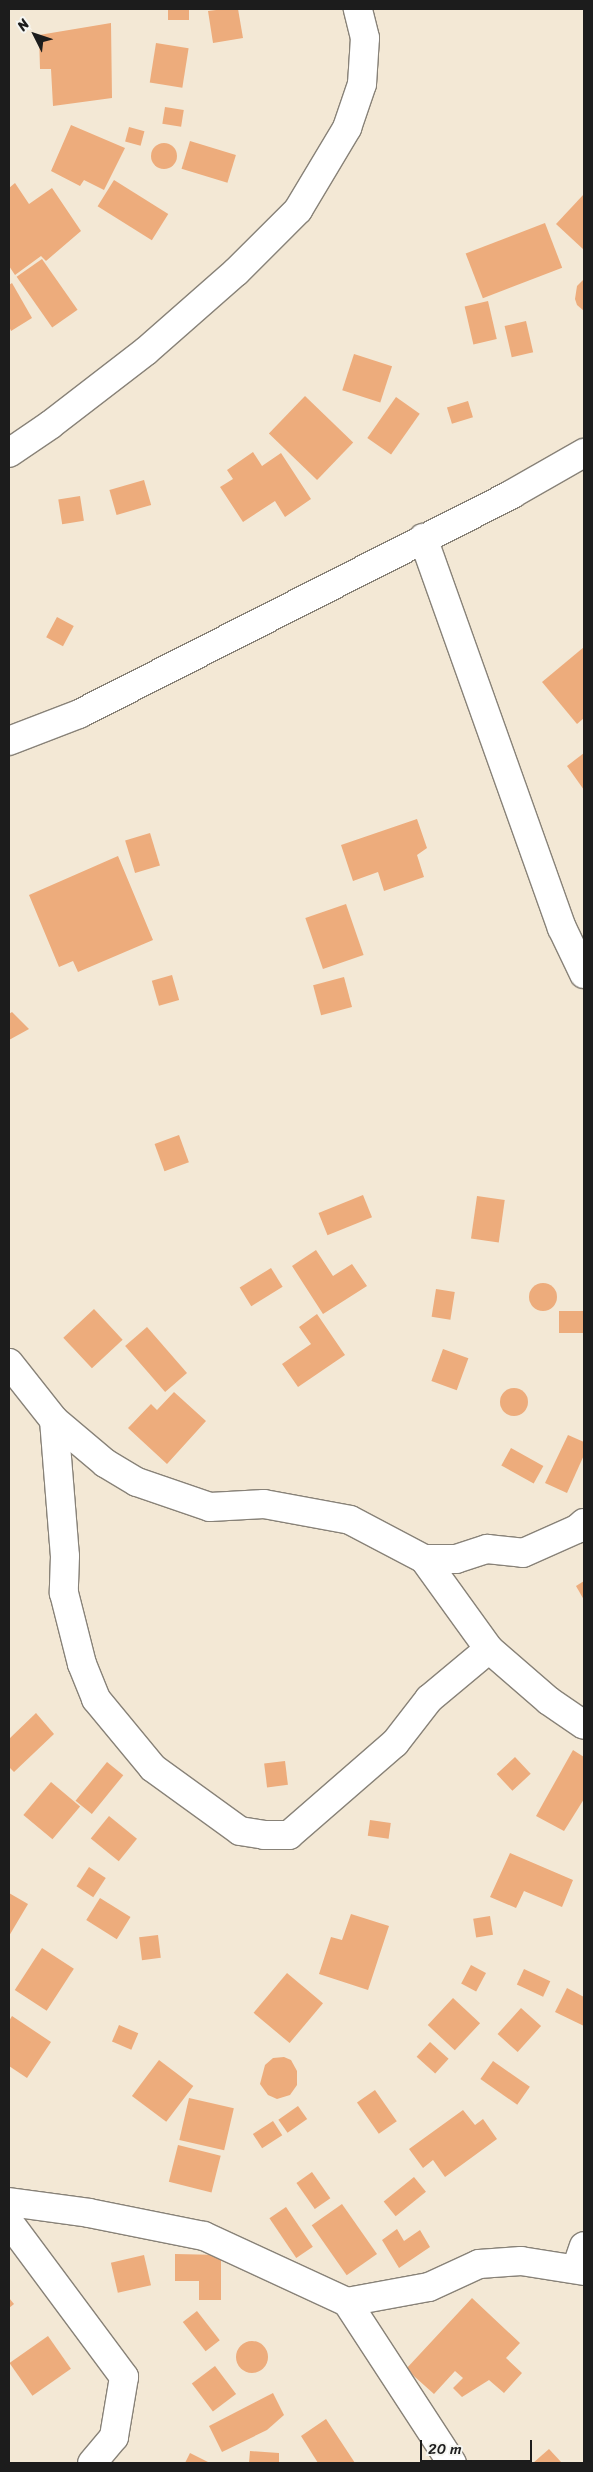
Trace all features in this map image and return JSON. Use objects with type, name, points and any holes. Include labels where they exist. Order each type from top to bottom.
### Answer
[{"type":"street","points":[[9,453],[50,425],[146,351],[236,272],[298,210],[346,128],[362,84],[365,38],[358,9]]},
{"type":"street","points":[[9,741],[79,714],[512,494],[584,452]]},
{"type":"street","points":[[423,538],[562,928],[584,974]]},
{"type":"street","points":[[9,1364],[54,1420],[105,1463],[146,1485],[210,1506],[264,1504],[350,1520],[424,1559],[489,1649],[549,1701],[584,1725]]},
{"type":"street","points":[[54,1420],[65,1556],[64,1594],[77,1647],[96,1699],[153,1768],[240,1831],[264,1835],[288,1834],[395,1743],[429,1699],[489,1649]]},
{"type":"street","points":[[424,1559],[456,1559],[486,1549],[523,1553],[577,1529],[584,1523]]},
{"type":"street","points":[[9,2202],[89,2213],[204,2236],[347,2302],[452,2463]]},
{"type":"street","points":[[9,2222],[124,2377],[114,2436],[92,2463]]},
{"type":"street","points":[[347,2302],[428,2287],[479,2264],[582,2262]]},
{"type":"building","points":[[168,9],[189,9],[189,20],[168,20]]},
{"type":"building","points":[[238,9],[243,38],[213,43],[208,11]]},
{"type":"building","points":[[111,23],[112,98],[53,106],[51,69],[40,69],[39,35]]},
{"type":"building","points":[[156,43],[189,48],[182,88],[150,83]]},
{"type":"building","points":[[165,107],[184,110],[181,127],[162,124]]},
{"type":"building","points":[[71,125],[125,148],[104,190],[84,180],[80,186],[51,171]]},
{"type":"building","points":[[129,127],[144,131],[141,146],[125,141]]},
{"type":"building","points":[[190,141],[236,155],[227,183],[182,169]]},
{"type":"building","points":[[164,143],[173,147],[177,156],[173,165],[164,169],[155,165],[151,156],[155,147]]},
{"type":"building","points":[[114,180],[168,214],[152,240],[98,206]]},
{"type":"building","points":[[15,183],[29,204],[52,188],[81,231],[46,261],[41,256],[15,275],[9,266],[9,188]]},
{"type":"building","points":[[584,194],[584,250],[556,224]]},
{"type":"building","points":[[545,223],[562,268],[483,298],[466,253]]},
{"type":"building","points":[[42,259],[78,310],[52,328],[17,277]]},
{"type":"building","points":[[584,279],[584,311],[577,305],[575,299],[577,286]]},
{"type":"building","points":[[12,283],[32,318],[11,331],[9,326],[9,285]]},
{"type":"building","points":[[488,301],[497,339],[473,344],[465,306]]},
{"type":"building","points":[[526,321],[533,352],[512,357],[505,326]]},
{"type":"building","points":[[354,354],[392,366],[380,403],[342,390]]},
{"type":"building","points":[[305,396],[353,443],[317,480],[269,433]]},
{"type":"building","points":[[396,397],[420,414],[391,455],[367,438]]},
{"type":"building","points":[[468,401],[473,417],[452,424],[447,407]]},
{"type":"building","points":[[253,452],[262,466],[281,453],[311,499],[285,517],[275,501],[243,522],[220,487],[233,479],[227,470]]},
{"type":"building","points":[[144,480],[151,505],[117,515],[109,490]]},
{"type":"building","points":[[80,496],[84,521],[62,524],[58,499]]},
{"type":"building","points":[[57,617],[74,626],[63,646],[46,637]]},
{"type":"building","points":[[584,647],[584,718],[577,724],[542,682]]},
{"type":"building","points":[[584,753],[584,790],[567,766]]},
{"type":"building","points":[[417,819],[427,848],[417,855],[424,877],[384,891],[378,872],[353,881],[341,845]]},
{"type":"building","points":[[150,833],[160,866],[135,873],[125,841]]},
{"type":"building","points":[[118,856],[153,940],[78,972],[73,961],[59,967],[29,895]]},
{"type":"building","points":[[346,904],[364,955],[323,969],[305,918]]},
{"type":"building","points":[[172,975],[179,1000],[159,1006],[152,981]]},
{"type":"building","points":[[344,977],[352,1007],[321,1015],[313,985]]},
{"type":"building","points":[[12,1012],[29,1029],[9,1040],[9,1014]]},
{"type":"building","points":[[179,1135],[189,1162],[164,1171],[155,1144]]},
{"type":"building","points":[[363,1195],[372,1217],[327,1235],[318,1213]]},
{"type":"building","points":[[477,1196],[505,1200],[499,1242],[471,1239]]},
{"type":"building","points":[[316,1250],[333,1276],[352,1264],[367,1286],[323,1314],[292,1266]]},
{"type":"building","points":[[271,1268],[283,1287],[251,1306],[240,1288]]},
{"type":"building","points":[[543,1283],[553,1287],[557,1297],[553,1307],[543,1311],[533,1307],[529,1297],[533,1287]]},
{"type":"building","points":[[436,1289],[455,1292],[450,1320],[432,1317]]},
{"type":"building","points":[[94,1309],[123,1340],[92,1368],[63,1338]]},
{"type":"building","points":[[559,1311],[584,1311],[584,1333],[559,1333]]},
{"type":"building","points":[[317,1314],[345,1355],[298,1387],[282,1364],[311,1344],[299,1327]]},
{"type":"building","points":[[147,1327],[187,1373],[165,1392],[125,1346]]},
{"type":"building","points":[[443,1349],[468,1358],[457,1390],[431,1381]]},
{"type":"building","points":[[514,1388],[524,1392],[528,1402],[524,1412],[514,1416],[504,1412],[500,1402],[504,1392]]},
{"type":"building","points":[[174,1392],[206,1421],[167,1464],[128,1428],[151,1404],[157,1410]]},
{"type":"building","points":[[568,1435],[584,1442],[584,1455],[567,1493],[545,1483]]},
{"type":"building","points":[[511,1448],[543,1466],[534,1483],[501,1465]]},
{"type":"building","points":[[584,1581],[584,1600],[576,1586]]},
{"type":"building","points":[[36,1713],[54,1734],[14,1772],[9,1767],[9,1739]]},
{"type":"building","points":[[573,1750],[584,1757],[584,1799],[564,1831],[536,1816]]},
{"type":"building","points":[[515,1757],[531,1774],[512,1791],[497,1774]]},
{"type":"building","points":[[285,1761],[288,1785],[267,1787],[264,1764]]},
{"type":"building","points":[[107,1762],[123,1775],[92,1814],[76,1801]]},
{"type":"building","points":[[51,1782],[80,1806],[52,1839],[23,1815]]},
{"type":"building","points":[[109,1816],[137,1839],[119,1861],[91,1839]]},
{"type":"building","points":[[370,1820],[391,1823],[389,1839],[368,1836]]},
{"type":"building","points":[[510,1853],[573,1880],[562,1907],[524,1891],[516,1908],[490,1897]]},
{"type":"building","points":[[89,1867],[106,1878],[93,1897],[76,1886]]},
{"type":"building","points":[[9,1893],[28,1904],[9,1936]]},
{"type":"building","points":[[100,1898],[131,1917],[117,1939],[86,1920]]},
{"type":"building","points":[[351,1914],[389,1926],[368,1990],[319,1974],[331,1937],[342,1940]]},
{"type":"building","points":[[490,1916],[493,1935],[476,1937],[473,1919]]},
{"type":"building","points":[[158,1935],[161,1958],[142,1960],[139,1937]]},
{"type":"building","points":[[42,1948],[74,1969],[47,2011],[15,1990]]},
{"type":"building","points":[[471,1965],[486,1973],[476,1992],[461,1984]]},
{"type":"building","points":[[524,1969],[550,1981],[543,1997],[517,1984]]},
{"type":"building","points":[[287,1973],[323,2003],[290,2043],[254,2013]]},
{"type":"building","points":[[567,1988],[584,1997],[584,2026],[555,2012]]},
{"type":"building","points":[[453,1998],[480,2023],[455,2050],[428,2025]]},
{"type":"building","points":[[521,2008],[541,2026],[518,2052],[498,2034]]},
{"type":"building","points":[[12,2016],[51,2042],[27,2078],[9,2066],[9,2021]]},
{"type":"building","points":[[119,2025],[138,2033],[131,2050],[112,2042]]},
{"type":"building","points":[[430,2042],[449,2059],[435,2074],[417,2057]]},
{"type":"building","points":[[284,2057],[291,2060],[297,2071],[297,2085],[290,2095],[277,2099],[268,2095],[260,2084],[265,2065],[273,2058]]},
{"type":"building","points":[[159,2060],[193,2086],[166,2122],[132,2096]]},
{"type":"building","points":[[493,2061],[530,2087],[517,2105],[480,2079]]},
{"type":"building","points":[[375,2090],[397,2121],[379,2134],[357,2103]]},
{"type":"building","points":[[189,2098],[234,2108],[224,2150],[179,2140]]},
{"type":"building","points":[[298,2106],[307,2119],[288,2133],[278,2120]]},
{"type":"building","points":[[463,2110],[475,2125],[483,2119],[497,2139],[445,2177],[433,2160],[423,2168],[409,2149]]},
{"type":"building","points":[[273,2121],[282,2135],[262,2148],[253,2134]]},
{"type":"building","points":[[178,2145],[221,2156],[211,2193],[169,2182]]},
{"type":"building","points":[[312,2172],[330,2198],[315,2209],[296,2183]]},
{"type":"building","points":[[414,2177],[426,2192],[396,2216],[384,2202]]},
{"type":"building","points":[[342,2204],[377,2254],[347,2275],[312,2225]]},
{"type":"building","points":[[286,2207],[313,2247],[296,2258],[269,2218]]},
{"type":"building","points":[[397,2229],[404,2241],[420,2230],[430,2247],[399,2268],[382,2240]]},
{"type":"building","points":[[175,2254],[221,2255],[221,2300],[199,2300],[199,2281],[175,2281]]},
{"type":"building","points":[[144,2255],[151,2285],[118,2293],[111,2263]]},
{"type":"building","points":[[9,2298],[14,2304],[9,2308]]},
{"type":"building","points":[[472,2298],[520,2343],[506,2358],[522,2373],[504,2393],[489,2380],[462,2397],[453,2388],[463,2378],[455,2371],[434,2394],[406,2369]]},
{"type":"building","points":[[197,2311],[220,2340],[206,2351],[183,2322]]},
{"type":"building","points":[[48,2336],[71,2369],[32,2396],[9,2363]]},
{"type":"building","points":[[252,2341],[258,2342],[263,2346],[267,2351],[267,2363],[263,2368],[258,2372],[252,2373],[246,2372],[241,2368],[237,2363],[236,2357],[237,2351],[241,2346],[246,2342]]},
{"type":"building","points":[[215,2366],[236,2394],[213,2411],[192,2383]]},
{"type":"building","points":[[273,2393],[284,2415],[267,2430],[222,2452],[209,2426]]},
{"type":"building","points":[[326,2419],[355,2463],[318,2463],[301,2436]]},
{"type":"building","points":[[549,2449],[562,2463],[533,2463]]},
{"type":"building","points":[[250,2451],[279,2453],[279,2463],[249,2463]]},
{"type":"building","points":[[190,2453],[210,2463],[185,2463]]}]
